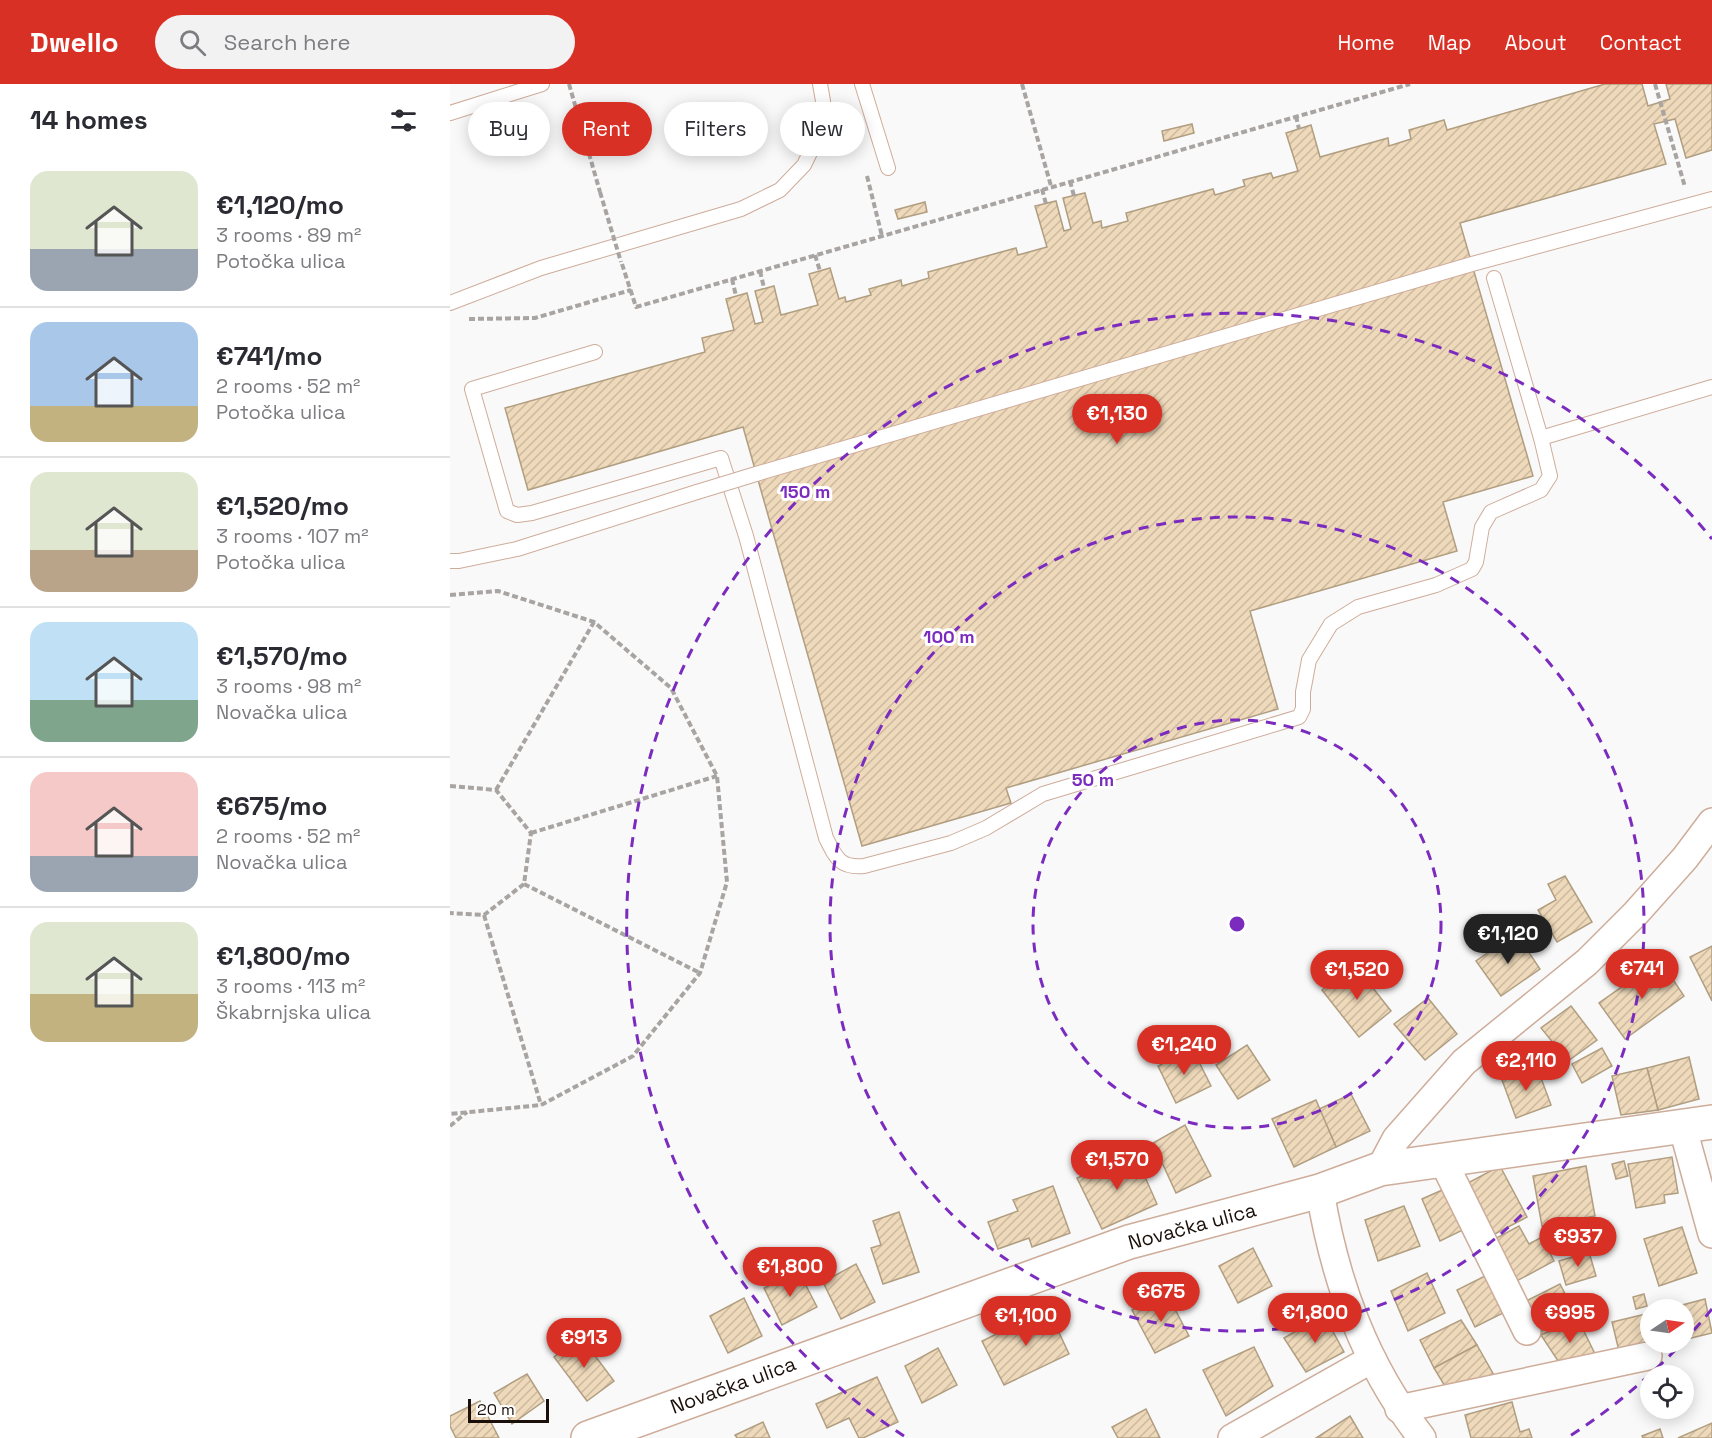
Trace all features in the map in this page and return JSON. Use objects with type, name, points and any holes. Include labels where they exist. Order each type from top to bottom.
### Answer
[{"type":"street","points":[[1380,1169],[1396,1139],[1464,1062],[1587,962],[1685,858],[1712,822]]},
{"type":"street","points":[[1697,1123],[1712,1234]]},
{"type":"street","name":"Novačka ulica","points":[[588,1438],[1129,1242],[1320,1191],[1380,1169],[1697,1123]]},
{"type":"street","points":[[1448,1160],[1449,1173],[1527,1330]]},
{"type":"street","points":[[1320,1191],[1329,1242],[1342,1288],[1372,1359],[1399,1409],[1422,1438]]},
{"type":"street","points":[[1399,1409],[1648,1356]]},
{"type":"street","points":[[1232,1438],[1372,1359]]},
{"type":"lane","points":[[450,112],[542,84]]},
{"type":"lane","points":[[450,303],[541,268],[741,209],[780,190],[804,165],[819,134],[823,101],[820,84]]},
{"type":"lane","points":[[862,84],[888,168]]},
{"type":"lane","points":[[450,561],[517,549],[756,474],[1472,264],[1712,199]]},
{"type":"lane","points":[[595,352],[472,389],[507,511],[517,515],[532,513],[721,458],[746,536],[826,838],[841,863],[850,867],[864,866],[951,843],[986,828],[1043,794],[1299,717],[1303,709],[1303,692],[1309,660],[1331,624],[1358,608],[1436,585],[1472,569],[1476,562],[1482,527],[1491,512],[1541,490],[1550,476],[1494,278]]},
{"type":"lane","points":[[1541,438],[1712,387]]},
{"type":"path","points":[[569,84],[636,307],[1410,84]]},
{"type":"path","points":[[1022,84],[1051,186]]},
{"type":"path","points":[[1655,84],[1690,205]]},
{"type":"path","points":[[1296,117],[1299,129]]},
{"type":"path","points":[[1070,181],[1074,196]]},
{"type":"path","points":[[870,184],[882,236]]},
{"type":"path","points":[[1042,189],[1046,204]]},
{"type":"path","points":[[815,255],[820,271]]},
{"type":"path","points":[[760,271],[764,288]]},
{"type":"path","points":[[732,279],[736,296]]},
{"type":"path","points":[[468,319],[535,318],[630,290]]},
{"type":"path","points":[[450,595],[498,591],[594,622],[671,688],[717,776],[727,882],[700,973],[633,1056],[541,1105],[450,1113]]},
{"type":"path","points":[[496,790],[594,622]]},
{"type":"path","points":[[531,833],[717,776]]},
{"type":"path","points":[[450,786],[496,790],[531,833],[524,884],[484,915],[450,913]]},
{"type":"path","points":[[524,884],[700,973]]},
{"type":"path","points":[[484,915],[541,1105]]},
{"type":"path","points":[[450,1126],[468,1112]]},
{"type":"building","points":[[1605,84],[1642,84],[1648,106],[1670,99],[1666,84],[1712,84],[1712,150],[1686,158],[1675,119],[1654,124],[1666,164],[1460,223],[1533,476],[1443,502],[1457,551],[1250,611],[1278,709],[1006,788],[1011,803],[862,846],[743,427],[528,490],[505,408],[705,352],[702,338],[734,330],[726,299],[747,293],[755,324],[763,322],[755,291],[774,286],[781,315],[818,305],[809,274],[830,268],[839,299],[845,297],[846,302],[871,295],[869,289],[901,280],[902,286],[929,278],[928,272],[1016,248],[1018,255],[1047,247],[1035,206],[1056,201],[1064,231],[1071,229],[1063,198],[1085,193],[1093,223],[1101,221],[1102,228],[1128,221],[1126,213],[1213,189],[1215,195],[1245,186],[1243,180],[1271,173],[1273,178],[1298,171],[1286,133],[1311,125],[1320,157],[1388,138],[1389,146],[1411,139],[1409,130],[1444,120],[1447,130]]},
{"type":"building","points":[[1192,124],[1194,133],[1164,141],[1162,131]]},
{"type":"building","points":[[925,202],[927,212],[898,219],[895,210]]},
{"type":"building","points":[[1565,876],[1592,922],[1557,942],[1538,910],[1556,900],[1548,884]]},
{"type":"building","points":[[1516,933],[1540,969],[1501,996],[1476,961]]},
{"type":"building","points":[[1712,946],[1712,1001],[1690,957]]},
{"type":"building","points":[[1660,960],[1684,996],[1625,1039],[1599,1003]]},
{"type":"building","points":[[1354,964],[1391,1011],[1359,1037],[1322,990]]},
{"type":"building","points":[[1428,998],[1457,1034],[1425,1060],[1394,1024]]},
{"type":"building","points":[[1571,1006],[1597,1040],[1568,1061],[1541,1028]]},
{"type":"building","points":[[1247,1045],[1270,1080],[1238,1099],[1216,1065]]},
{"type":"building","points":[[1192,1048],[1211,1086],[1176,1103],[1158,1066]]},
{"type":"building","points":[[1602,1048],[1612,1066],[1582,1083],[1572,1064]]},
{"type":"building","points":[[1689,1057],[1699,1099],[1658,1110],[1647,1068]]},
{"type":"building","points":[[1537,1067],[1551,1105],[1516,1118],[1502,1080]]},
{"type":"building","points":[[1647,1068],[1658,1110],[1621,1115],[1612,1076]]},
{"type":"building","points":[[1351,1094],[1370,1131],[1336,1147],[1319,1109]]},
{"type":"building","points":[[1316,1100],[1336,1147],[1294,1167],[1272,1119]]},
{"type":"building","points":[[1185,1125],[1211,1176],[1176,1193],[1153,1143]]},
{"type":"building","points":[[1134,1152],[1157,1204],[1102,1229],[1077,1178]]},
{"type":"building","points":[[1672,1157],[1678,1193],[1664,1195],[1665,1203],[1636,1208],[1628,1164]]},
{"type":"building","points":[[1624,1161],[1628,1176],[1616,1179],[1612,1164]]},
{"type":"building","points":[[1500,1166],[1527,1217],[1491,1236],[1464,1185]]},
{"type":"building","points":[[1586,1166],[1595,1216],[1542,1226],[1533,1176]]},
{"type":"building","points":[[1053,1186],[1070,1233],[1032,1247],[1029,1238],[998,1249],[988,1222],[1018,1211],[1013,1200]]},
{"type":"building","points":[[1449,1187],[1467,1228],[1440,1241],[1422,1199]]},
{"type":"building","points":[[1404,1206],[1420,1246],[1378,1261],[1365,1220]]},
{"type":"building","points":[[899,1212],[919,1272],[883,1284],[871,1248],[881,1245],[873,1221]]},
{"type":"building","points":[[1519,1226],[1529,1244],[1542,1237],[1554,1261],[1511,1284],[1489,1242]]},
{"type":"building","points":[[1682,1227],[1697,1273],[1659,1286],[1644,1239]]},
{"type":"building","points":[[1253,1248],[1272,1286],[1238,1303],[1219,1266]]},
{"type":"building","points":[[1589,1252],[1596,1276],[1566,1285],[1559,1261]]},
{"type":"building","points":[[856,1264],[875,1302],[841,1319],[823,1282]]},
{"type":"building","points":[[798,1270],[817,1307],[782,1325],[764,1288]]},
{"type":"building","points":[[1427,1273],[1445,1313],[1408,1331],[1391,1291]]},
{"type":"building","points":[[1491,1273],[1509,1310],[1475,1327],[1457,1290]]},
{"type":"building","points":[[1560,1284],[1578,1319],[1541,1335],[1524,1302]]},
{"type":"building","points":[[1166,1292],[1189,1336],[1155,1353],[1132,1310]]},
{"type":"building","points":[[1644,1294],[1645,1299],[1640,1299],[1640,1308],[1636,1309],[1633,1297]]},
{"type":"building","points":[[744,1298],[762,1336],[728,1353],[710,1316]]},
{"type":"building","points":[[1705,1299],[1712,1333],[1694,1337],[1694,1302]]},
{"type":"building","points":[[1048,1309],[1069,1354],[1004,1385],[982,1341]]},
{"type":"building","points":[[1324,1315],[1344,1352],[1306,1372],[1284,1338]]},
{"type":"building","points":[[1640,1315],[1640,1350],[1620,1355],[1612,1322]]},
{"type":"building","points":[[1578,1319],[1597,1358],[1562,1367],[1541,1335]]},
{"type":"building","points":[[1461,1320],[1477,1345],[1434,1368],[1420,1340]]},
{"type":"building","points":[[581,1337],[614,1381],[587,1401],[554,1357]]},
{"type":"building","points":[[1477,1345],[1495,1377],[1446,1388],[1434,1368]]},
{"type":"building","points":[[1254,1347],[1273,1386],[1226,1416],[1203,1370]]},
{"type":"building","points":[[938,1348],[957,1385],[922,1403],[905,1366]]},
{"type":"building","points":[[527,1374],[544,1401],[512,1424],[494,1393]]},
{"type":"building","points":[[877,1377],[898,1422],[863,1438],[859,1438],[849,1418],[827,1428],[816,1404]]},
{"type":"building","points":[[480,1401],[499,1438],[456,1438],[450,1426],[450,1416]]},
{"type":"building","points":[[1512,1402],[1520,1432],[1529,1429],[1532,1438],[1471,1438],[1465,1415]]},
{"type":"building","points":[[1146,1409],[1160,1438],[1118,1438],[1112,1427]]},
{"type":"building","points":[[1350,1416],[1363,1438],[1316,1438]]},
{"type":"building","points":[[763,1422],[770,1438],[737,1438],[735,1435]]},
{"type":"building","points":[[1712,1423],[1712,1438],[1678,1438]]},
{"type":"building","points":[[1660,1429],[1663,1438],[1643,1438],[1642,1436]]}]
